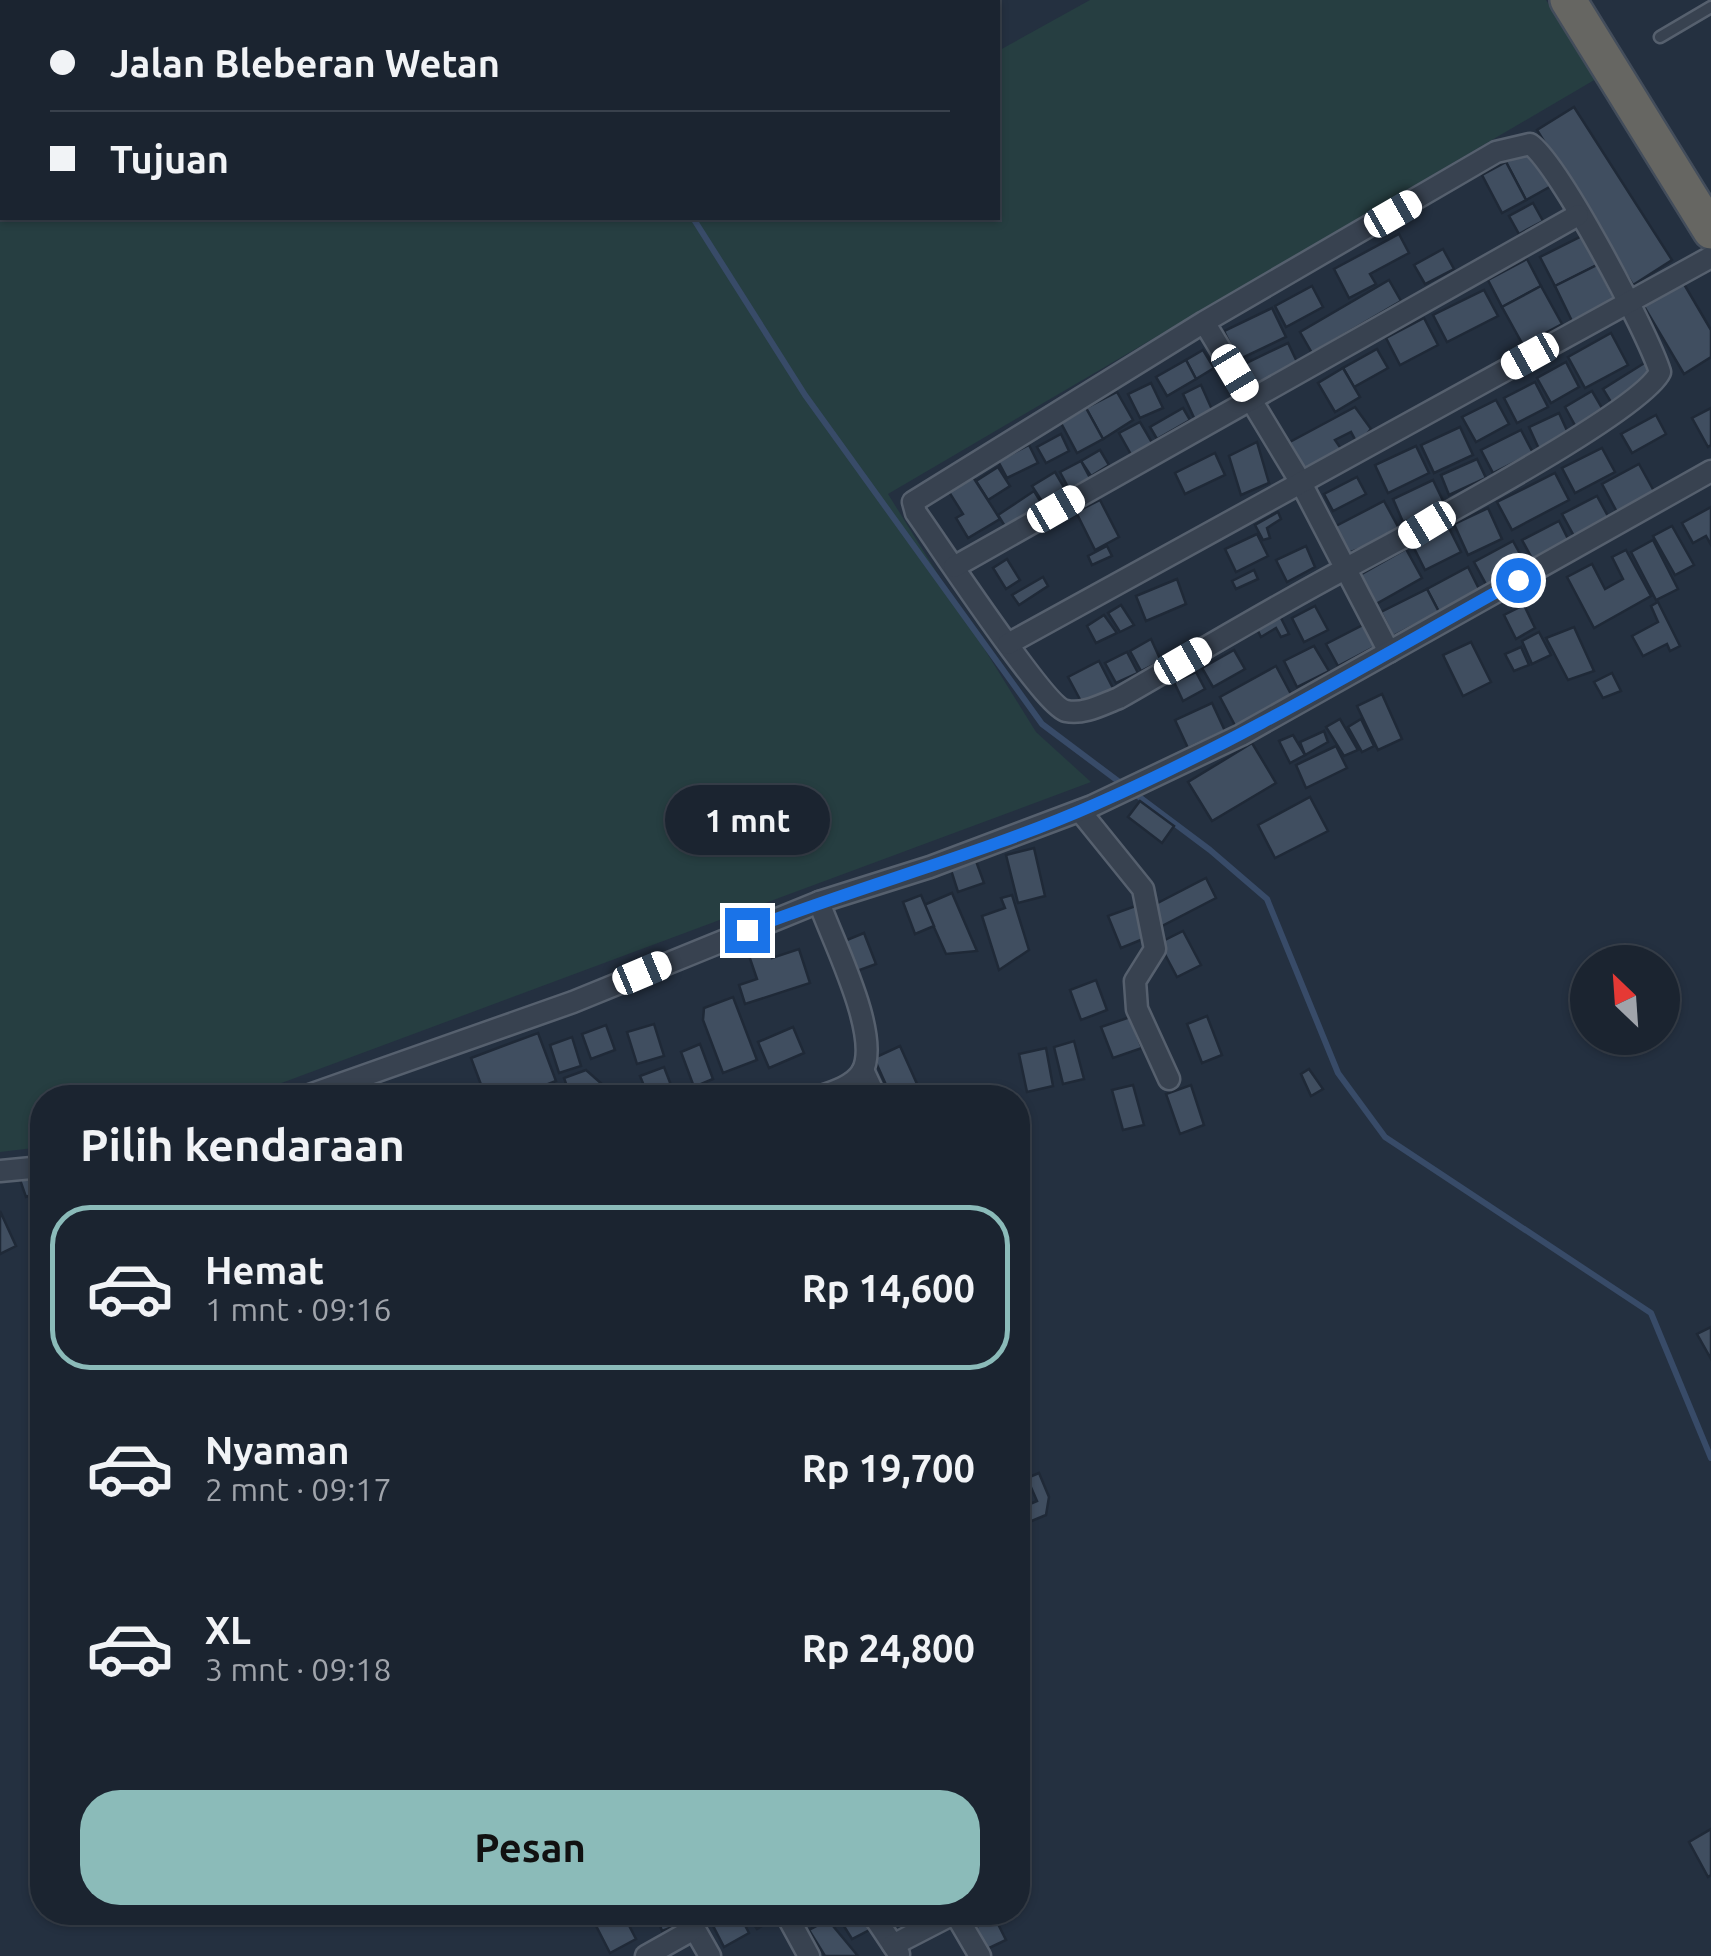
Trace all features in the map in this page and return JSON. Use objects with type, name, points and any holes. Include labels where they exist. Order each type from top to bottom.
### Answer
[{"type":"highway","points":[[1568,0],[1711,232]]},
{"type":"street","points":[[1530,144],[1538,150],[1629,301],[1659,367],[1650,388],[1600,423],[1405,538],[1119,698],[1081,711],[1054,706],[954,567],[913,502],[1204,322],[1496,152],[1515,146],[1530,144]]},
{"type":"street","points":[[954,567],[1578,214]]},
{"type":"street","points":[[1008,644],[1711,257]]},
{"type":"street","points":[[1204,322],[1300,482],[1389,652]]},
{"type":"street","points":[[363,1085],[818,902],[930,867],[1086,808],[1176,768],[1711,471]]},
{"type":"street","points":[[1086,808],[1143,889],[1155,949],[1136,981],[1137,1009],[1169,1080]]},
{"type":"street","points":[[818,902],[860,1006],[867,1051],[863,1070],[870,1085]]},
{"type":"street","points":[[843,1085],[863,1070]]},
{"type":"street","points":[[0,1171],[30,1168]]},
{"type":"street","points":[[646,1956],[680,1925]]},
{"type":"street","points":[[693,1925],[710,1956]]},
{"type":"street","points":[[792,1925],[809,1956]]},
{"type":"street","points":[[880,1925],[897,1951],[939,1925]]},
{"type":"street","points":[[963,1925],[980,1956]]},
{"type":"lane","points":[[1660,37],[1711,6]]},
{"type":"green space","points":[[1090,0],[1546,0],[1596,79],[888,494],[1036,732],[1091,782],[276,1085],[30,1085],[30,1148],[0,1152],[0,220],[1000,220],[1000,50]]},
{"type":"building","points":[[1574,107],[1672,260],[1633,285],[1537,130]]},
{"type":"building","points":[[1533,148],[1553,185],[1526,200],[1506,162]]},
{"type":"building","points":[[1506,162],[1526,200],[1502,213],[1482,175]]},
{"type":"building","points":[[1533,203],[1543,221],[1519,234],[1509,216]]},
{"type":"building","points":[[1399,234],[1409,253],[1370,274],[1376,284],[1349,298],[1334,269]]},
{"type":"building","points":[[1582,236],[1597,265],[1555,286],[1540,257]]},
{"type":"building","points":[[1443,249],[1454,269],[1425,284],[1414,265]]},
{"type":"building","points":[[1527,259],[1541,286],[1502,307],[1488,280]]},
{"type":"building","points":[[1597,265],[1615,300],[1572,321],[1555,286]]},
{"type":"building","points":[[1681,279],[1711,330],[1711,357],[1684,374],[1642,303]]},
{"type":"building","points":[[1389,280],[1401,301],[1312,353],[1300,332]]},
{"type":"building","points":[[1312,286],[1323,307],[1286,327],[1275,306]]},
{"type":"building","points":[[1541,286],[1562,324],[1523,345],[1502,307]]},
{"type":"building","points":[[1484,290],[1498,316],[1447,342],[1433,315]]},
{"type":"building","points":[[1272,308],[1286,337],[1238,360],[1224,331]]},
{"type":"building","points":[[1424,318],[1438,345],[1400,365],[1386,338]]},
{"type":"building","points":[[1611,333],[1628,365],[1585,388],[1568,357]]},
{"type":"building","points":[[1288,343],[1298,364],[1251,387],[1240,366]]},
{"type":"building","points":[[1377,349],[1388,368],[1354,387],[1343,368]]},
{"type":"building","points":[[1203,350],[1214,368],[1196,379],[1186,360]]},
{"type":"building","points":[[1186,360],[1196,379],[1167,396],[1156,377]]},
{"type":"building","points":[[1566,362],[1579,387],[1551,403],[1537,378]]},
{"type":"building","points":[[1646,362],[1650,384],[1614,407],[1603,389]]},
{"type":"building","points":[[1343,368],[1360,397],[1335,412],[1318,383]]},
{"type":"building","points":[[1535,382],[1548,407],[1517,423],[1504,398]]},
{"type":"building","points":[[1151,383],[1163,408],[1140,418],[1128,394]]},
{"type":"building","points":[[1201,385],[1214,414],[1196,422],[1183,394]]},
{"type":"building","points":[[1592,391],[1605,413],[1577,429],[1565,407]]},
{"type":"building","points":[[1117,392],[1133,420],[1103,439],[1086,408]]},
{"type":"building","points":[[1496,400],[1509,424],[1476,442],[1462,417]]},
{"type":"building","points":[[1355,407],[1371,429],[1358,445],[1351,432],[1335,440],[1344,453],[1304,474],[1288,443]]},
{"type":"building","points":[[1086,408],[1103,439],[1077,453],[1061,423]]},
{"type":"building","points":[[1183,408],[1190,420],[1157,439],[1150,427]]},
{"type":"building","points":[[1711,408],[1711,445],[1708,447],[1692,418]]},
{"type":"building","points":[[1559,413],[1569,435],[1539,449],[1529,427]]},
{"type":"building","points":[[1656,415],[1666,434],[1632,453],[1621,434]]},
{"type":"building","points":[[1140,422],[1154,446],[1133,458],[1119,433]]},
{"type":"building","points":[[1460,427],[1473,455],[1434,473],[1421,445]]},
{"type":"building","points":[[1521,430],[1533,453],[1493,473],[1481,450]]},
{"type":"building","points":[[1061,434],[1069,451],[1046,463],[1037,447]]},
{"type":"building","points":[[1257,442],[1269,483],[1241,495],[1229,456]]},
{"type":"building","points":[[1029,445],[1038,463],[1007,478],[998,461]]},
{"type":"building","points":[[1416,446],[1429,473],[1388,493],[1375,465]]},
{"type":"building","points":[[1602,448],[1615,472],[1575,493],[1562,468]]},
{"type":"building","points":[[1100,450],[1109,465],[1091,476],[1081,461]]},
{"type":"building","points":[[1215,453],[1225,475],[1185,494],[1175,473]]},
{"type":"building","points":[[1477,459],[1486,478],[1449,495],[1441,475]]},
{"type":"building","points":[[1081,461],[1090,478],[1069,489],[1060,472]]},
{"type":"building","points":[[1639,464],[1655,493],[1618,514],[1602,484]]},
{"type":"building","points":[[998,467],[1010,486],[988,500],[976,481]]},
{"type":"building","points":[[1055,472],[1065,489],[1043,503],[1032,486]]},
{"type":"building","points":[[1555,473],[1569,500],[1512,530],[1497,502]]},
{"type":"building","points":[[973,477],[1000,519],[968,538],[956,518],[963,514],[949,492]]},
{"type":"building","points":[[1357,477],[1366,494],[1333,511],[1324,494]]},
{"type":"building","points":[[1433,480],[1446,507],[1403,522],[1393,499]]},
{"type":"building","points":[[1034,491],[1042,504],[1006,528],[998,515]]},
{"type":"building","points":[[1597,496],[1609,518],[1574,536],[1562,514]]},
{"type":"building","points":[[1100,500],[1119,537],[1095,550],[1076,512]]},
{"type":"building","points":[[1384,501],[1402,534],[1348,553],[1334,527]]},
{"type":"building","points":[[1711,507],[1711,545],[1706,536],[1693,543],[1682,523]]},
{"type":"building","points":[[1488,508],[1502,539],[1468,555],[1454,524]]},
{"type":"building","points":[[1278,512],[1281,519],[1267,528],[1270,538],[1263,540],[1255,525]]},
{"type":"building","points":[[1559,521],[1570,543],[1534,562],[1522,540]]},
{"type":"building","points":[[1672,526],[1694,565],[1675,575],[1653,536]]},
{"type":"building","points":[[1449,528],[1461,552],[1425,570],[1413,546]]},
{"type":"building","points":[[1257,534],[1268,556],[1236,572],[1225,549]]},
{"type":"building","points":[[1653,540],[1678,589],[1656,600],[1631,552]]},
{"type":"building","points":[[1513,541],[1526,565],[1487,586],[1474,562]]},
{"type":"building","points":[[1107,546],[1112,556],[1092,565],[1088,556]]},
{"type":"building","points":[[1306,546],[1315,567],[1287,582],[1276,560]]},
{"type":"building","points":[[1406,549],[1422,578],[1376,604],[1360,575]]},
{"type":"building","points":[[1626,550],[1651,596],[1594,628],[1567,577],[1592,564],[1605,589],[1623,579],[1612,557]]},
{"type":"building","points":[[1007,559],[1020,580],[1006,589],[993,568]]},
{"type":"building","points":[[1468,567],[1480,591],[1439,612],[1427,589]]},
{"type":"building","points":[[1254,570],[1258,579],[1236,589],[1232,581]]},
{"type":"building","points":[[1043,577],[1048,586],[1019,605],[1012,595]]},
{"type":"building","points":[[1177,579],[1186,604],[1146,621],[1136,596]]},
{"type":"building","points":[[1427,589],[1439,612],[1393,636],[1381,612]]},
{"type":"building","points":[[1658,602],[1680,646],[1670,651],[1667,644],[1643,656],[1632,636],[1658,622],[1651,606]]},
{"type":"building","points":[[1121,605],[1134,625],[1120,632],[1108,613]]},
{"type":"building","points":[[1524,605],[1535,628],[1516,639],[1504,615]]},
{"type":"building","points":[[1315,606],[1328,630],[1304,642],[1292,618]]},
{"type":"building","points":[[1279,614],[1289,634],[1281,637],[1276,628],[1261,637],[1257,629]]},
{"type":"building","points":[[1104,615],[1117,633],[1096,643],[1087,626]]},
{"type":"building","points":[[1363,625],[1374,647],[1338,666],[1326,644]]},
{"type":"building","points":[[1574,627],[1594,671],[1568,680],[1546,638]]},
{"type":"building","points":[[1539,632],[1551,655],[1532,664],[1522,641]]},
{"type":"building","points":[[1151,639],[1161,661],[1141,671],[1130,651]]},
{"type":"building","points":[[1471,642],[1491,682],[1463,696],[1443,655]]},
{"type":"building","points":[[1314,646],[1329,671],[1297,687],[1284,661]]},
{"type":"building","points":[[1521,647],[1529,665],[1514,671],[1505,654]]},
{"type":"building","points":[[1234,650],[1245,669],[1213,687],[1202,668]]},
{"type":"building","points":[[1127,652],[1138,673],[1116,683],[1105,663]]},
{"type":"building","points":[[1099,661],[1116,694],[1083,705],[1068,677]]},
{"type":"building","points":[[1276,666],[1292,696],[1239,733],[1220,697]]},
{"type":"building","points":[[1196,672],[1205,689],[1183,701],[1174,682]]},
{"type":"building","points":[[1612,673],[1621,691],[1603,698],[1594,682]]},
{"type":"building","points":[[1382,694],[1402,739],[1378,750],[1357,706]]},
{"type":"building","points":[[1212,703],[1225,731],[1188,748],[1175,720]]},
{"type":"building","points":[[1340,719],[1358,750],[1344,756],[1326,727]]},
{"type":"building","points":[[1361,719],[1374,746],[1362,752],[1348,727]]},
{"type":"building","points":[[1324,731],[1328,742],[1305,755],[1300,742]]},
{"type":"building","points":[[1293,735],[1305,755],[1290,763],[1279,741]]},
{"type":"building","points":[[1252,743],[1276,783],[1212,821],[1188,782]]},
{"type":"building","points":[[1336,746],[1347,768],[1306,788],[1296,765]]},
{"type":"building","points":[[1310,797],[1328,831],[1275,858],[1258,825]]},
{"type":"building","points":[[1140,801],[1174,826],[1162,843],[1128,817]]},
{"type":"building","points":[[1034,848],[1045,896],[1018,903],[1006,855]]},
{"type":"building","points":[[976,861],[984,883],[958,892],[951,870]]},
{"type":"building","points":[[1206,878],[1216,898],[1158,928],[1148,908]]},
{"type":"building","points":[[952,893],[977,951],[946,954],[924,905]]},
{"type":"building","points":[[921,895],[934,926],[915,934],[903,902]]},
{"type":"building","points":[[1012,895],[1029,950],[999,970],[982,916],[1005,908],[1001,898]]},
{"type":"building","points":[[1141,904],[1153,935],[1121,948],[1108,916]]},
{"type":"building","points":[[1183,931],[1201,965],[1177,977],[1159,943]]},
{"type":"building","points":[[864,933],[876,964],[849,974],[837,944]]},
{"type":"building","points":[[766,940],[772,958],[799,949],[810,983],[745,1004],[739,985],[757,979],[746,947]]},
{"type":"building","points":[[1096,980],[1107,1010],[1081,1020],[1070,990]]},
{"type":"building","points":[[733,997],[757,1060],[723,1073],[703,1020],[704,1008]]},
{"type":"building","points":[[1207,1016],[1222,1055],[1202,1063],[1187,1024]]},
{"type":"building","points":[[1130,1017],[1142,1048],[1113,1058],[1101,1027]]},
{"type":"building","points":[[654,1024],[664,1056],[637,1064],[627,1032]]},
{"type":"building","points":[[606,1025],[615,1050],[591,1059],[582,1034]]},
{"type":"building","points":[[793,1027],[804,1053],[769,1068],[758,1042]]},
{"type":"building","points":[[538,1033],[556,1081],[546,1085],[481,1085],[471,1058]]},
{"type":"building","points":[[572,1037],[581,1066],[559,1073],[550,1045]]},
{"type":"building","points":[[1074,1041],[1084,1079],[1063,1084],[1054,1047]]},
{"type":"building","points":[[700,1044],[713,1079],[693,1085],[681,1052]]},
{"type":"building","points":[[900,1046],[917,1084],[886,1085],[874,1058]]},
{"type":"building","points":[[1046,1048],[1053,1086],[1030,1091],[1019,1054]]},
{"type":"building","points":[[664,1067],[671,1085],[644,1085],[640,1076]]},
{"type":"building","points":[[1309,1069],[1323,1089],[1311,1096],[1301,1074]]},
{"type":"building","points":[[586,1070],[603,1085],[566,1085],[564,1078]]},
{"type":"building","points":[[1133,1085],[1144,1125],[1123,1130],[1112,1090]]},
{"type":"building","points":[[1191,1085],[1204,1125],[1180,1134],[1166,1094]]},
{"type":"building","points":[[30,1173],[30,1196],[26,1197],[19,1177]]},
{"type":"building","points":[[0,1211],[16,1246],[0,1254]]},
{"type":"building","points":[[1711,1327],[1711,1359],[1697,1334]]},
{"type":"building","points":[[1039,1473],[1049,1497],[1046,1515],[1030,1522],[1030,1504],[1037,1501],[1030,1477]]},
{"type":"building","points":[[1711,1829],[1711,1875],[1708,1877],[1689,1842]]},
{"type":"building","points":[[596,1925],[629,1925],[636,1939],[610,1953]]},
{"type":"building","points":[[713,1925],[745,1925],[749,1933],[724,1947]]},
{"type":"building","points":[[832,1925],[858,1956],[825,1956],[809,1930]]},
{"type":"building","points":[[843,1925],[875,1927],[852,1939]]},
{"type":"building","points":[[998,1925],[1006,1940],[987,1949],[976,1927]]},
{"type":"waterway","points":[[694,220],[805,395],[1042,724],[1210,850],[1267,899],[1338,1073],[1385,1137],[1651,1313],[1711,1458]]},
{"type":"route","points":[[747,930],[1052,822],[1176,768],[1241,736],[1518,580]]}]
